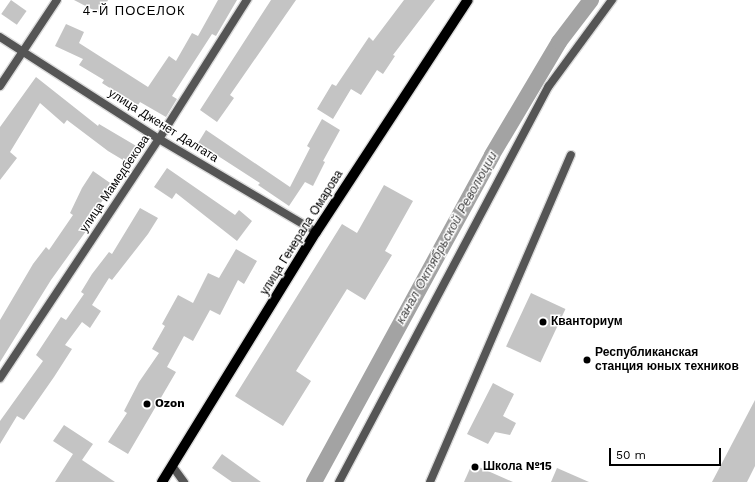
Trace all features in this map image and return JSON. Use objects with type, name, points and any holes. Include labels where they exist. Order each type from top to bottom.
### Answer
[{"type":"main road","name":"улица Генерала Омарова","points":[[161,482],[315,232],[465,0]]},
{"type":"main road","name":"улица Генерала Омарова","points":[[161,482],[173,467],[315,232],[468,0]]},
{"type":"street","points":[[0,86],[57,0]]},
{"type":"street","name":"улица Мамедбекова","points":[[0,378],[159,140],[247,0]]},
{"type":"street","points":[[339,482],[549,86],[612,0]]},
{"type":"street","name":"улица Дженет Далгата","points":[[0,37],[159,140],[315,232]]},
{"type":"street","points":[[430,482],[572,156]]},
{"type":"street","points":[[173,467],[184,482]]},
{"type":"building","points":[[11,0],[27,11],[17,25],[1,14]]},
{"type":"building","points":[[74,0],[108,0],[101,14]]},
{"type":"building","points":[[218,0],[237,0],[216,36],[212,34],[172,96],[177,99],[166,117],[140,102],[138,105],[116,92],[102,83],[104,80],[79,65],[83,59],[55,46],[66,24],[84,32],[79,43],[148,87],[169,56],[176,61],[192,33],[198,36]]},
{"type":"building","points":[[271,0],[296,0],[230,95],[234,98],[217,122],[200,110]]},
{"type":"building","points":[[404,0],[435,0],[393,55],[395,56],[383,74],[377,70],[361,95],[351,89],[333,119],[317,109],[332,84],[336,86],[369,37],[373,41]]},
{"type":"building","points":[[36,77],[98,126],[99,124],[138,147],[128,163],[108,151],[67,120],[64,124],[40,103],[10,152],[17,158],[0,180],[0,127]]},
{"type":"building","points":[[322,119],[340,130],[323,161],[325,162],[313,186],[305,182],[289,206],[258,185],[260,183],[198,143],[206,130],[290,187],[310,148],[307,146]]},
{"type":"building","points":[[167,168],[235,215],[239,210],[252,221],[237,241],[176,193],[172,199],[154,187]]},
{"type":"building","points":[[93,171],[113,185],[98,207],[94,220],[51,280],[0,362],[0,320],[33,264],[46,247],[49,250],[73,215],[70,213],[82,188]]},
{"type":"building","points":[[384,185],[413,201],[385,251],[392,255],[365,300],[347,289],[296,371],[311,381],[283,426],[235,396],[342,224],[357,233]]},
{"type":"building","points":[[140,208],[158,218],[148,234],[112,280],[109,278],[92,305],[101,311],[90,328],[82,322],[65,345],[72,349],[54,377],[24,420],[17,416],[0,444],[0,421],[43,361],[36,355],[61,317],[66,320],[84,294],[81,292],[92,274],[109,252],[112,254]]},
{"type":"building","points":[[236,249],[257,261],[244,284],[238,280],[220,315],[210,310],[193,341],[184,336],[167,367],[176,372],[128,454],[108,442],[127,413],[124,411],[139,382],[159,353],[152,349],[165,326],[162,324],[178,295],[193,303],[208,273],[219,278]]},
{"type":"building","points":[[531,293],[565,309],[541,363],[506,346]]},
{"type":"building","points":[[493,383],[514,394],[503,416],[516,423],[510,435],[495,432],[488,444],[467,434]]},
{"type":"building","points":[[755,400],[755,466],[747,482],[712,482]]},
{"type":"building","points":[[64,425],[93,444],[82,460],[115,482],[55,482],[73,454],[53,441]]},
{"type":"building","points":[[222,454],[261,482],[232,482],[212,468]]},
{"type":"building","points":[[472,464],[513,482],[464,482]]},
{"type":"building","points":[[557,468],[589,482],[551,482]]},
{"type":"waterway","name":"канал Октябрьской Революции","points":[[314,482],[492,155],[559,42],[591,0]]},
{"type":"place","name":"Кванториум","points":[[543,322]]},
{"type":"place","name":"Республиканская станция юных техников","points":[[587,360]]},
{"type":"place","name":"Ozon","points":[[147,404]]},
{"type":"place","name":"Школа №15","points":[[475,467]]},
{"type":"district","name":"4-Й ПОСЕЛОК","points":[[134,11]]}]
